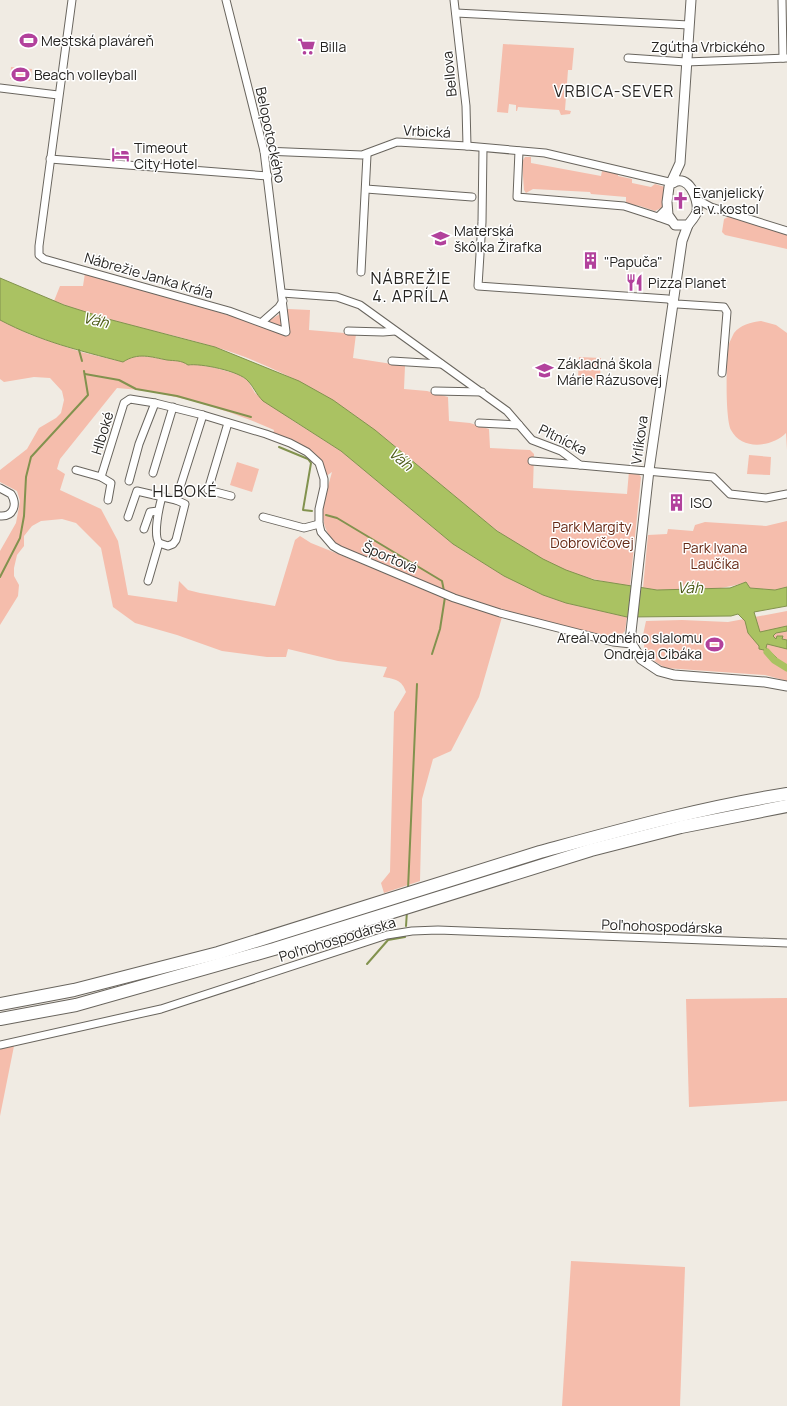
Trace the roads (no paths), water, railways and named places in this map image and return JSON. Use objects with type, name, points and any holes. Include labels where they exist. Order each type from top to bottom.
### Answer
[{"type":"highway","points":[[0,1004],[74,990],[218,954],[540,852],[678,816],[787,794]]},
{"type":"highway","points":[[0,1019],[76,1005],[274,950],[539,865],[614,844],[681,827],[787,806]]},
{"type":"street","points":[[72,0],[50,159],[268,176]]},
{"type":"street","name":"Belopotockého","points":[[226,0],[264,151],[282,297]]},
{"type":"street","name":"Bellova","points":[[454,0],[466,106],[467,146]]},
{"type":"street","points":[[682,241],[674,223],[668,215],[666,208],[668,191],[673,183],[680,163],[691,0]]},
{"type":"street","points":[[782,0],[785,58]]},
{"type":"street","points":[[456,13],[689,25]]},
{"type":"street","name":"Zgútha Vrbického","points":[[628,58],[686,62],[785,58]]},
{"type":"street","points":[[0,88],[58,95]]},
{"type":"street","name":"Vrbická","points":[[264,151],[367,155],[397,142],[467,146],[545,153],[673,183]]},
{"type":"street","points":[[483,148],[482,222],[478,286],[673,300],[677,304],[722,306],[726,308],[722,373]]},
{"type":"street","points":[[519,151],[517,197],[624,206],[674,223],[688,224],[697,212],[711,207]]},
{"type":"street","points":[[360,272],[367,155]]},
{"type":"street","name":"Nábrežie Janka Kráľa","points":[[50,159],[38,252],[41,258],[262,322],[286,332],[282,297]]},
{"type":"street","points":[[680,163],[688,184],[696,199],[697,212]]},
{"type":"street","points":[[673,183],[678,180],[688,184]]},
{"type":"street","points":[[366,189],[472,197]]},
{"type":"street","points":[[696,199],[711,207],[787,231]]},
{"type":"street","points":[[658,217],[666,208]]},
{"type":"street","name":"Vrlíkova","points":[[631,644],[631,626],[637,568],[649,470],[682,241],[688,224]]},
{"type":"street","points":[[262,322],[278,307],[282,297]]},
{"type":"street","name":"Pltnícka","points":[[282,297],[337,297],[360,305],[507,411],[532,440],[561,451],[580,465],[649,470],[713,477],[730,494],[766,498],[787,494]]},
{"type":"street","points":[[348,330],[383,332],[395,330]]},
{"type":"street","points":[[392,361],[442,364]]},
{"type":"street","points":[[435,391],[482,392]]},
{"type":"street","name":"Hlboké","points":[[102,477],[124,403],[130,400],[137,399],[174,407],[218,419],[228,424]]},
{"type":"street","points":[[129,481],[139,444],[155,403]]},
{"type":"street","points":[[153,473],[174,407]]},
{"type":"street","points":[[176,500],[203,415]]},
{"type":"street","name":"Pltnícka","points":[[479,422],[519,425]]},
{"type":"street","points":[[231,496],[208,490],[228,424],[290,443],[307,452],[319,464],[322,472],[324,487],[319,509],[318,524],[304,528],[263,517]]},
{"type":"street","points":[[532,461],[580,465]]},
{"type":"street","name":"Hlboké","points":[[76,470],[102,477],[111,482],[108,500]]},
{"type":"street","points":[[0,488],[11,494],[14,504],[11,514],[8,516],[0,516]]},
{"type":"street","points":[[128,517],[137,491],[176,500],[185,504],[176,540],[173,544],[168,546],[159,543]]},
{"type":"street","points":[[148,581],[159,543],[156,537],[158,511],[162,497]]},
{"type":"street","points":[[144,529],[150,512],[158,511]]},
{"type":"street","name":"Športová","points":[[318,524],[324,537],[340,550],[454,598],[500,613],[613,642],[631,644]]},
{"type":"street","points":[[631,644],[638,656],[648,665],[666,673],[738,679],[787,686]]},
{"type":"street","name":"Poľnohospodárska","points":[[0,1045],[161,1009],[387,935],[404,932],[438,930],[787,943]]},
{"type":"water","name":"Váh","points":[[0,278],[64,305],[108,319],[215,347],[299,381],[333,400],[375,430],[497,531],[543,559],[566,570],[594,580],[657,590],[730,588],[746,582],[750,588],[775,590],[787,587],[787,606],[754,612],[760,632],[787,626],[787,631],[776,633],[773,636],[776,639],[777,636],[783,636],[782,639],[787,640],[787,649],[767,644],[766,648],[777,658],[770,659],[764,650],[759,649],[759,646],[748,633],[745,621],[738,614],[731,616],[627,617],[566,603],[543,595],[504,576],[453,544],[341,451],[263,401],[244,377],[220,368],[201,365],[188,365],[180,361],[145,356],[134,357],[123,362],[60,345],[15,328],[0,320]]},
{"type":"waterway","points":[[79,350],[82,361]]},
{"type":"waterway","points":[[0,577],[20,538],[24,516],[26,477],[31,457],[88,395],[84,371]]},
{"type":"waterway","points":[[85,374],[119,380],[136,389],[177,396],[251,417]]},
{"type":"waterway","points":[[279,447],[308,459],[311,463],[303,510],[312,511]]},
{"type":"waterway","points":[[326,515],[337,518],[442,581],[444,591]]},
{"type":"waterway","points":[[432,654],[440,629],[445,597]]},
{"type":"waterway","points":[[767,652],[774,660],[787,668]]},
{"type":"waterway","points":[[408,889],[417,684]]},
{"type":"waterway","points":[[406,926],[407,911]]},
{"type":"waterway","points":[[367,964],[388,940],[405,937],[405,935]]},
{"type":"place","name":"Mestská plaváreň","points":[[28,40]]},
{"type":"place","name":"Billa","points":[[307,46]]},
{"type":"place","name":"Beach volleyball","points":[[21,74]]},
{"type":"place","name":"Timeout City Hotel","points":[[121,155]]},
{"type":"place","name":"Evanjelický a. v. kostol","points":[[680,200]]},
{"type":"place","name":"Materská škôlka Žirafka","points":[[441,238]]},
{"type":"place","name":"\"Papuča\"","points":[[591,261]]},
{"type":"place","name":"Pizza Planet","points":[[635,282]]},
{"type":"place","name":"Základná škola Márie Rázusovej","points":[[544,371]]},
{"type":"place","name":"ISO","points":[[677,502]]},
{"type":"place","name":"Areál vodného slalomu Ondreja Cibáka","points":[[715,645]]},
{"type":"district","name":"VRBICA-SEVER","points":[[614,91]]},
{"type":"district","name":"NÁBREŽIE 4. APRÍLA","points":[[411,287]]},
{"type":"district","name":"HLBOKÉ","points":[[185,491]]},
{"type":"park label","name":"Park Margity Dobrovičovej","points":[[592,534]]},
{"type":"park label","name":"Park Ivana Laučíka","points":[[715,556]]}]
